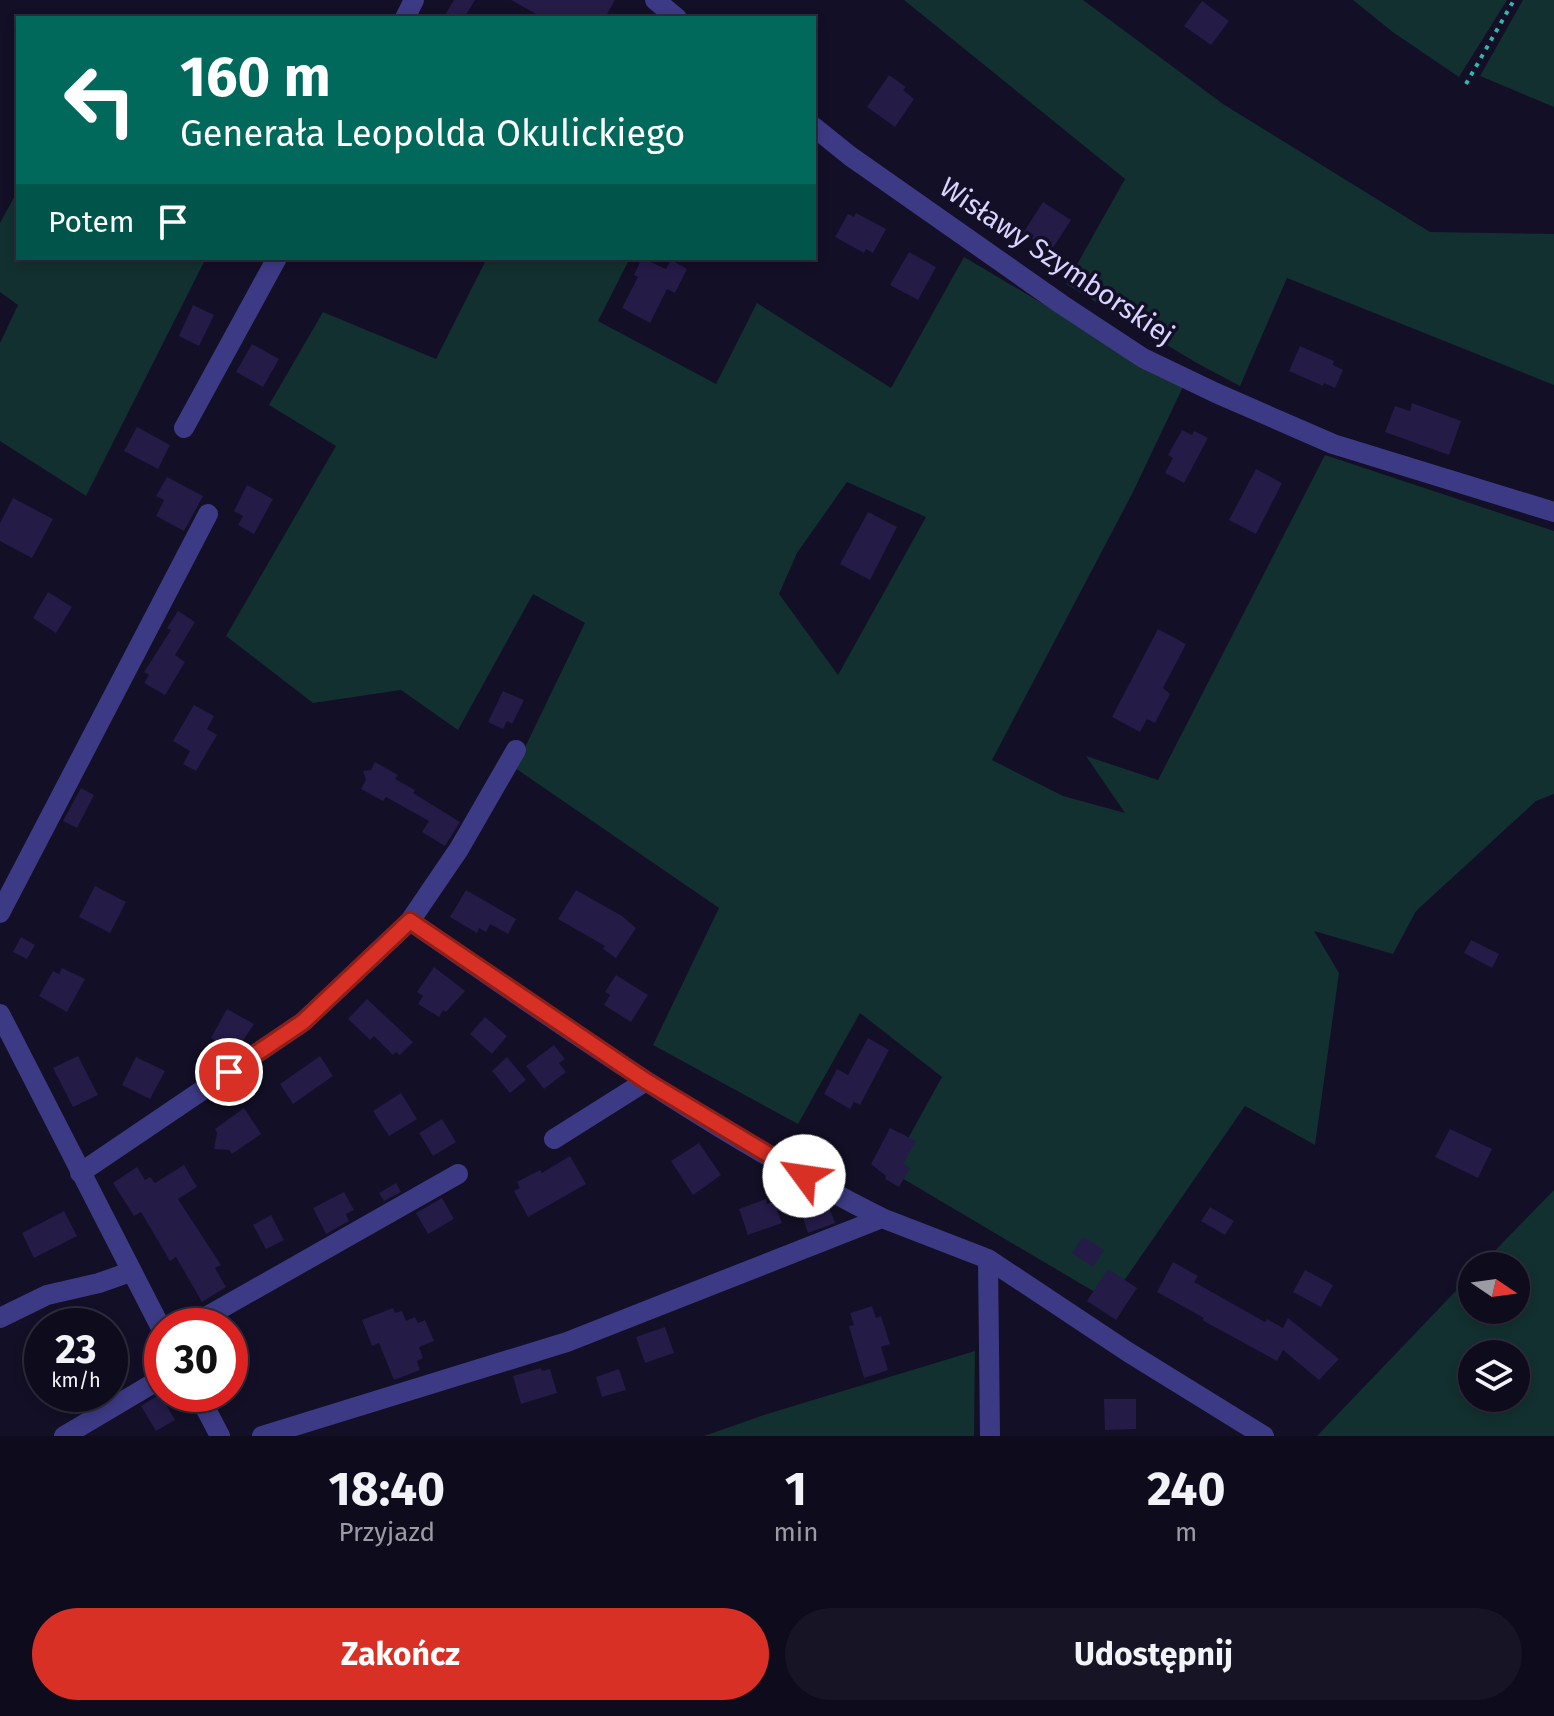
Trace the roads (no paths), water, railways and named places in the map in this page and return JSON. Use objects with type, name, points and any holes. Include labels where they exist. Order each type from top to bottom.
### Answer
[{"type":"street","points":[[655,0],[675,16]]},
{"type":"street","name":"Wisławy Szymborskiej","points":[[816,129],[850,156],[1143,358],[1333,444],[1554,512]]},
{"type":"street","points":[[184,428],[276,260]]},
{"type":"street","points":[[0,913],[208,514]]},
{"type":"street","points":[[80,1173],[303,1022],[410,921],[459,849],[516,750]]},
{"type":"street","points":[[410,921],[646,1081],[831,1192],[882,1218],[988,1259],[1128,1352],[1264,1436]]},
{"type":"street","points":[[0,1014],[150,1308]]},
{"type":"street","points":[[554,1139],[646,1081]]},
{"type":"street","points":[[222,1308],[458,1174]]},
{"type":"street","points":[[262,1436],[567,1342],[882,1218]]},
{"type":"street","points":[[988,1259],[990,1436]]},
{"type":"street","points":[[0,1318],[47,1295],[130,1272]]},
{"type":"street","points":[[64,1436],[144,1389]]},
{"type":"street","points":[[207,1412],[220,1436]]}]
